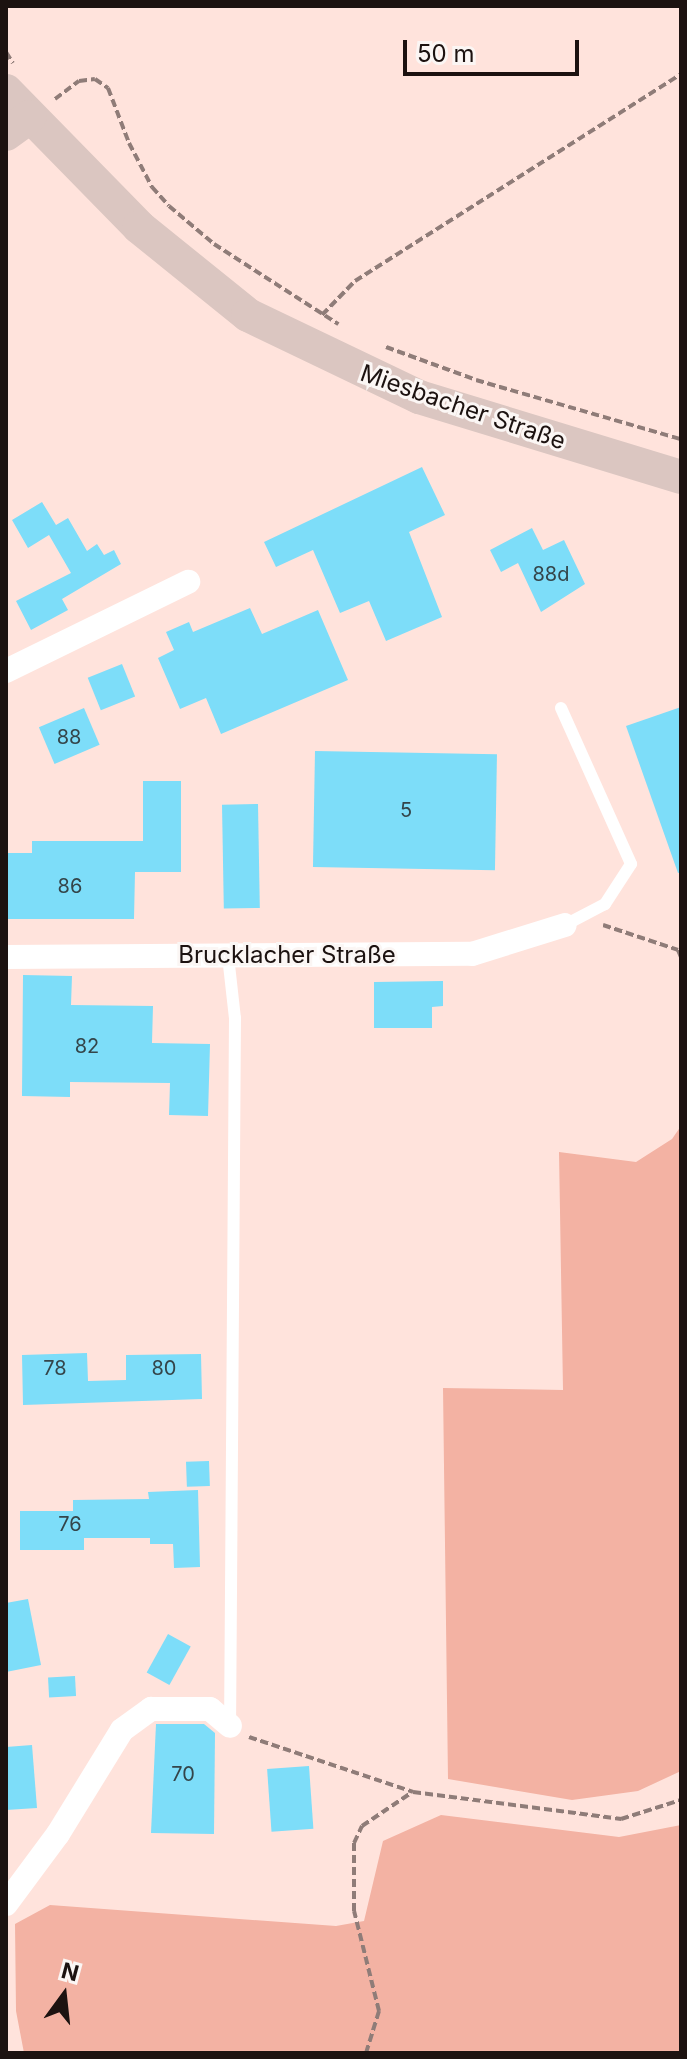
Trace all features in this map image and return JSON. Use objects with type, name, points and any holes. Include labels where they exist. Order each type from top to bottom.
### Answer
[{"type":"main road","name":"Miesbacher Straße","points":[[10,78],[17,126],[248,315],[419,397],[681,477]]},
{"type":"street","points":[[6,671],[188,582]]},
{"type":"street","name":"Brucklacher Straße","points":[[6,957],[472,954],[565,925]]},
{"type":"street","points":[[6,1904],[58,1834],[122,1730],[151,1709],[210,1709],[230,1726]]},
{"type":"lane","points":[[561,708],[631,864],[605,904],[565,925]]},
{"type":"lane","points":[[228,956],[235,1018],[230,1726]]},
{"type":"path","points":[[6,52],[10,78]]},
{"type":"path","points":[[322,315],[355,281],[681,74]]},
{"type":"path","points":[[17,126],[79,81],[95,79],[108,88],[129,143],[152,187],[169,206],[214,244],[345,328]]},
{"type":"path","points":[[381,345],[476,380],[681,439]]},
{"type":"path","points":[[565,925],[612,925],[678,950],[681,957]]},
{"type":"path","points":[[230,1726],[269,1747],[413,1792],[621,1819],[681,1800]]},
{"type":"path","points":[[366,2053],[379,2011],[354,1911],[354,1843],[362,1826],[413,1792]]},
{"type":"shaded area","points":[[681,1126],[681,1771],[638,1791],[572,1800],[448,1779],[443,1388],[563,1390],[559,1152],[636,1162],[672,1139]]},
{"type":"shaded area","points":[[441,1815],[619,1837],[681,1825],[681,2053],[24,2053],[16,2011],[15,1924],[50,1905],[336,1926],[364,1921],[383,1841]]},
{"type":"building","points":[[422,467],[445,515],[409,532],[442,617],[386,641],[369,601],[340,613],[313,550],[276,567],[264,542]]},
{"type":"building","points":[[42,502],[56,525],[68,518],[87,551],[97,544],[104,555],[114,550],[121,564],[62,599],[68,610],[31,630],[16,601],[71,573],[49,535],[28,548],[12,520]]},
{"type":"building","points":[[532,528],[543,550],[564,540],[585,584],[541,612],[518,563],[501,572],[490,550]]},
{"type":"building","points":[[250,608],[262,634],[318,610],[348,680],[221,734],[206,698],[180,709],[158,658],[174,650],[166,632],[189,622],[193,632]]},
{"type":"building","points":[[122,664],[135,696],[101,710],[88,678]]},
{"type":"building","points":[[681,707],[681,872],[678,873],[626,726]]},
{"type":"building","points":[[84,708],[100,745],[55,764],[39,727]]},
{"type":"building","points":[[315,751],[497,754],[495,870],[313,867]]},
{"type":"building","points":[[143,781],[181,781],[181,872],[135,872],[134,919],[6,919],[6,853],[32,853],[32,841],[143,841]]},
{"type":"building","points":[[258,804],[260,908],[224,909],[222,805]]},
{"type":"building","points":[[23,975],[72,976],[71,1005],[153,1006],[152,1043],[210,1044],[208,1116],[169,1115],[170,1083],[70,1082],[70,1097],[22,1096]]},
{"type":"building","points":[[443,981],[443,1006],[432,1007],[432,1028],[374,1028],[374,982]]},
{"type":"building","points":[[87,1353],[88,1381],[126,1380],[126,1355],[201,1354],[202,1399],[23,1405],[22,1355]]},
{"type":"building","points":[[209,1461],[210,1486],[187,1487],[186,1462]]},
{"type":"building","points":[[198,1490],[200,1567],[174,1568],[173,1544],[150,1544],[150,1538],[84,1538],[84,1550],[20,1550],[20,1511],[73,1511],[73,1500],[149,1499],[148,1492]]},
{"type":"building","points":[[28,1599],[41,1665],[6,1672],[6,1603]]},
{"type":"building","points":[[168,1634],[191,1647],[169,1685],[147,1672]]},
{"type":"building","points":[[75,1676],[76,1696],[49,1697],[48,1677]]},
{"type":"building","points":[[156,1724],[204,1724],[215,1733],[214,1834],[151,1833]]},
{"type":"building","points":[[32,1745],[37,1808],[6,1810],[6,1747]]},
{"type":"building","points":[[309,1766],[313,1829],[271,1832],[267,1769]]}]
